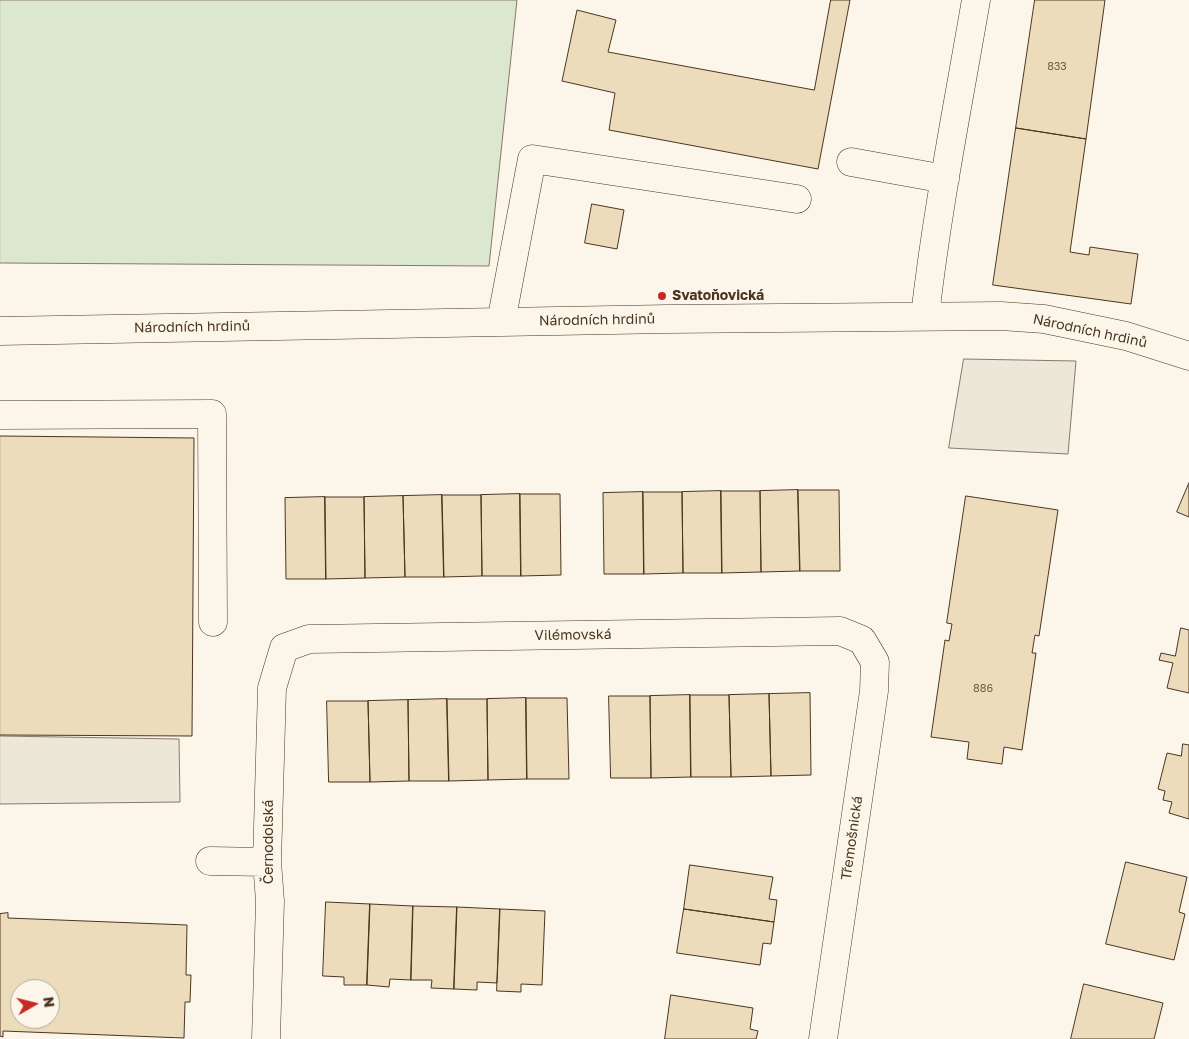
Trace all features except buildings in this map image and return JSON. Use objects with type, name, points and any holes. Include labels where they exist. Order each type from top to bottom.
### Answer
[{"type":"street","points":[[925,316],[945,179],[976,0]]},
{"type":"street","points":[[501,322],[532,159],[797,199]]},
{"type":"street","points":[[851,162],[945,179]]},
{"type":"street","name":"Národních hrdinů","points":[[0,331],[1001,316],[1044,319],[1126,336],[1189,356]]},
{"type":"street","points":[[0,414],[212,414],[213,622]]},
{"type":"street","name":"Vilémovská","points":[[284,648],[309,639],[840,631],[862,640]]},
{"type":"street","name":"Třemošnická","points":[[823,1039],[874,691],[875,662],[862,640]]},
{"type":"street","name":"Černodolská","points":[[266,1039],[270,901],[267,862],[272,688],[284,648]]},
{"type":"street","points":[[210,861],[267,862]]},
{"type":"green space","points":[[0,0],[517,0],[489,266],[0,263]]},
{"type":"shaded area","points":[[964,359],[1076,361],[1068,454],[949,448]]},
{"type":"shaded area","points":[[0,736],[179,739],[180,802],[0,804]]},
{"type":"place","name":"Svatoňovická","points":[[662,296]]}]
